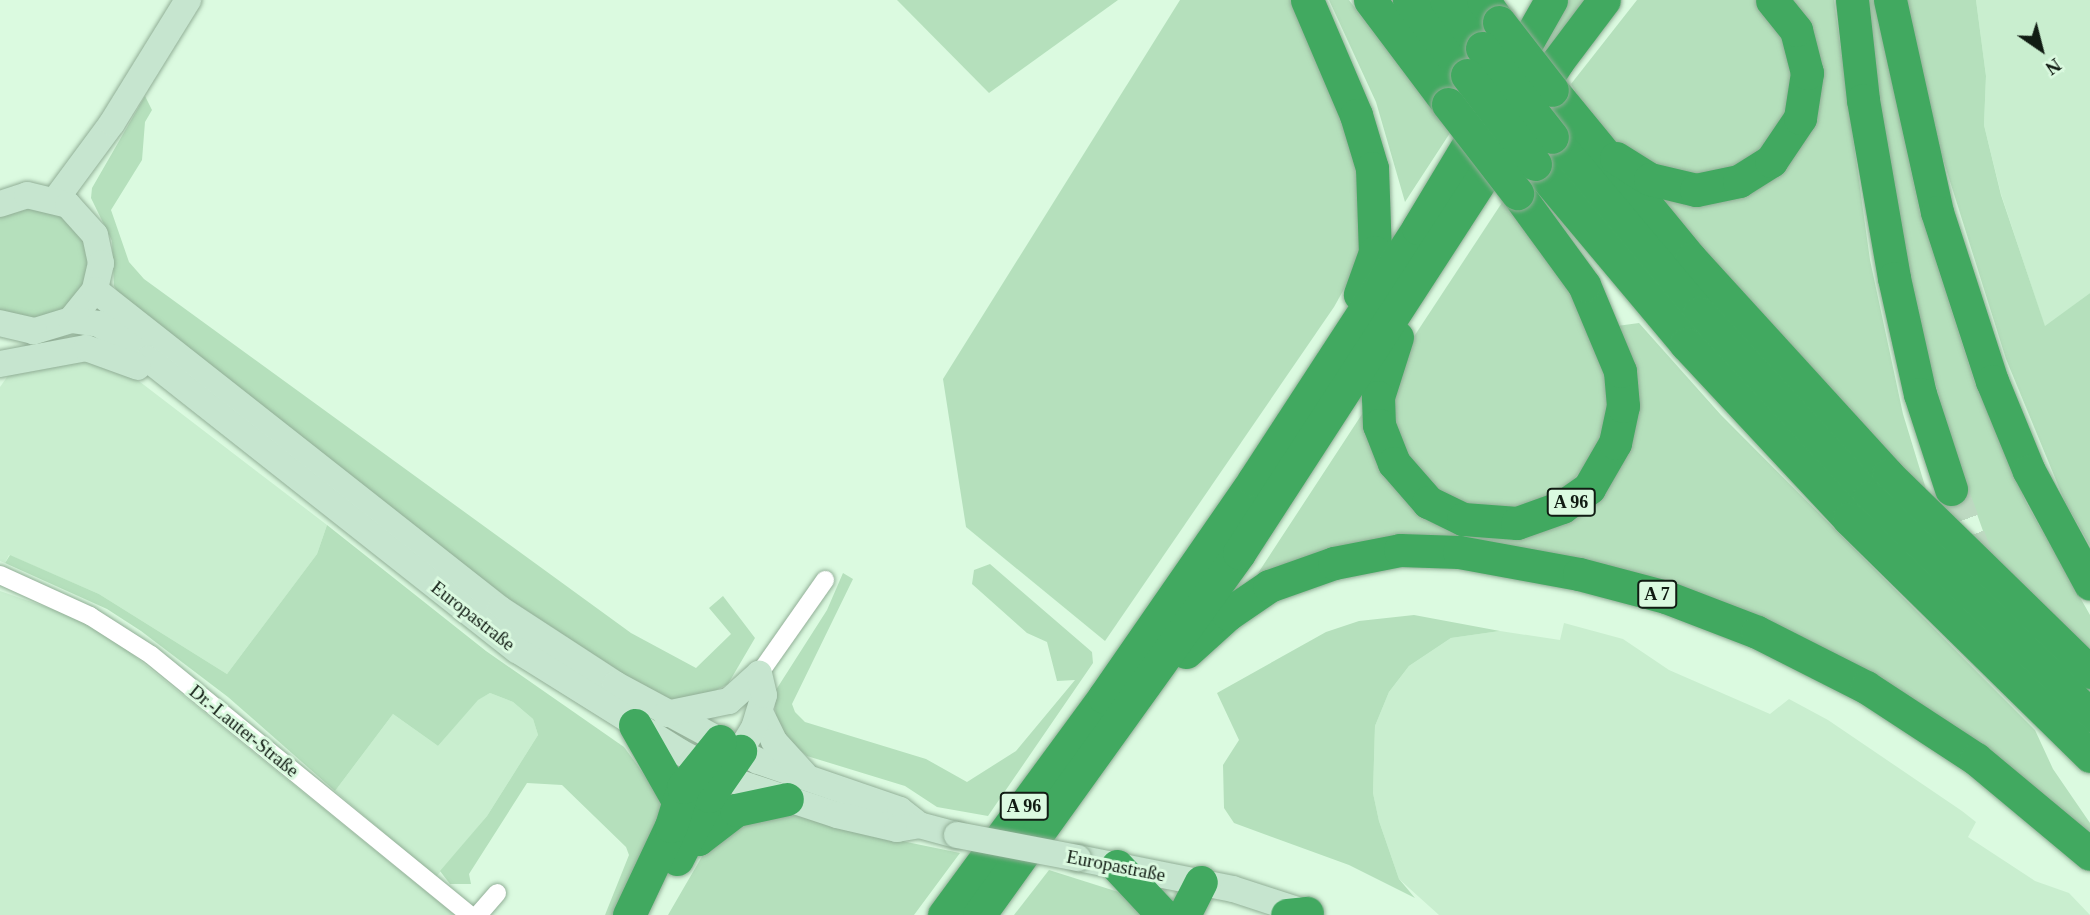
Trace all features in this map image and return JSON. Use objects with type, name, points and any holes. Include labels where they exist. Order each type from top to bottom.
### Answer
[{"type":"highway","points":[[1307,0],[1356,115],[1372,169],[1377,225],[1367,279],[1313,390]]},
{"type":"highway","name":"A 96","points":[[1370,0],[1584,285],[1620,371],[1622,405],[1615,443],[1589,488],[1575,499],[1517,523],[1463,519],[1428,502],[1394,463],[1379,425],[1378,397],[1383,372],[1420,278]]},
{"type":"highway","points":[[1409,0],[1483,36],[1551,137],[1699,313],[1869,498],[2090,715]]},
{"type":"highway","points":[[1446,0],[1483,36],[1686,344],[1849,519],[2090,756]]},
{"type":"highway","points":[[1116,704],[1169,645],[1313,390],[1451,176],[1551,0]]},
{"type":"highway","name":"A 96","points":[[1169,645],[1420,278],[1558,61],[1604,0]]},
{"type":"highway","points":[[1551,137],[1594,145],[1650,179],[1683,189],[1721,187],[1762,169],[1796,126],[1807,84],[1796,30],[1772,0]]},
{"type":"highway","points":[[1852,0],[1863,100],[1894,278],[1920,394],[1951,489]]},
{"type":"highway","points":[[1890,0],[1914,124],[1974,329],[2029,471],[2090,584]]},
{"type":"highway","points":[[1594,145],[1690,259],[1888,475],[2090,672]]},
{"type":"highway","name":"A 7","points":[[1169,645],[1228,614],[1269,586],[1334,563],[1400,550],[1459,552],[1579,574],[1666,597],[1757,632],[1866,687],[1976,759],[2090,854]]},
{"type":"highway","name":"A 96","points":[[944,915],[1116,704]]},
{"type":"highway","name":"A 96","points":[[979,915],[1116,704]]},
{"type":"highway","points":[[635,725],[678,801]]},
{"type":"highway","points":[[629,915],[671,826],[678,801],[721,757]]},
{"type":"highway","points":[[650,915],[687,839],[721,757]]},
{"type":"highway","points":[[687,839],[698,839],[736,810],[797,789]]},
{"type":"highway","points":[[1117,866],[1163,915]]},
{"type":"highway","points":[[1184,915],[1201,882]]},
{"type":"highway","points":[[1201,882],[1201,915]]},
{"type":"main road","points":[[56,199],[112,123],[188,0]]},
{"type":"main road","points":[[78,212],[112,123]]},
{"type":"main road","points":[[0,204],[27,195],[56,199],[78,212],[100,248],[96,290],[71,320],[47,330],[10,327],[0,347]]},
{"type":"main road","name":"Europastraße","points":[[96,290],[500,609],[666,714],[721,757]]},
{"type":"main road","name":"Europastraße","points":[[71,320],[100,324],[517,650],[635,725],[897,829],[919,825],[957,835],[1201,882],[1302,914]]},
{"type":"main road","points":[[0,364],[86,348],[133,363],[162,384],[192,395]]},
{"type":"main road","points":[[666,714],[729,701],[759,674]]},
{"type":"main road","points":[[721,757],[760,712],[765,695],[759,674]]},
{"type":"main road","points":[[721,757],[759,674]]},
{"type":"main road","points":[[760,712],[774,741],[799,764],[797,789]]},
{"type":"street","name":"Dr.-Lauter-Straße","points":[[0,575],[90,615],[151,655],[470,915]]},
{"type":"street","points":[[759,674],[825,580]]},
{"type":"street","points":[[478,915],[497,893]]},
{"type":"shaded area","points":[[897,0],[1118,0],[989,93]]},
{"type":"shaded area","points":[[1180,0],[1293,0],[1359,165],[1365,219],[1358,264],[1334,307],[1105,641],[966,527],[943,379]]},
{"type":"shaded area","points":[[1329,0],[1349,0],[1450,133],[1405,202],[1376,102]]},
{"type":"shaded area","points":[[1563,0],[1588,0],[1549,54],[1540,41]]},
{"type":"shaded area","points":[[1637,0],[1757,0],[1775,16],[1797,91],[1760,158],[1702,181],[1628,157],[1587,113],[1571,84]]},
{"type":"shaded area","points":[[1785,0],[1834,0],[1870,260],[1903,414],[1929,499],[1654,197],[1801,140]]},
{"type":"shaded area","points":[[1866,0],[1874,0],[1920,212],[1975,383],[2026,502],[2090,615],[2090,658],[1996,567],[1955,453],[1918,322],[1883,144]]},
{"type":"shaded area","points":[[1907,0],[1976,0],[1986,76],[1984,125],[2001,195],[2045,326],[2090,293],[2090,546],[2065,502],[2006,359],[1931,121]]},
{"type":"shaded area","points":[[1976,0],[2090,0],[2090,293],[2045,327],[2001,194],[1984,125],[1986,76]]},
{"type":"shaded area","points":[[145,96],[152,110],[145,122],[142,160],[111,210],[129,262],[144,279],[631,633],[696,668],[731,634],[709,608],[723,596],[755,638],[728,684],[696,701],[665,700],[653,693],[509,599],[126,307],[114,286],[112,241],[91,198],[92,188]]},
{"type":"shaded area","points":[[1507,195],[1556,258],[1611,383],[1605,441],[1562,494],[1491,513],[1443,498],[1392,434],[1390,373]]},
{"type":"shaded area","points":[[15,206],[53,207],[83,231],[92,269],[76,304],[41,322],[0,313],[0,213]]},
{"type":"shaded area","points":[[1639,323],[1721,415],[2035,730],[2053,769],[2090,823],[2090,844],[1849,667],[1457,542],[1247,590],[1366,408],[1370,435],[1479,533],[1602,488],[1617,326]]},
{"type":"shaded area","points":[[68,361],[104,362],[131,375],[327,525],[317,554],[227,674],[99,594],[9,555],[5,563],[0,561],[0,387],[12,370]]},
{"type":"shaded area","points":[[327,525],[486,651],[624,747],[663,802],[620,915],[605,915],[629,855],[626,847],[562,785],[527,783],[469,874],[471,884],[450,884],[440,871],[487,816],[538,735],[533,719],[513,702],[490,693],[478,700],[438,746],[393,714],[335,791],[228,697],[141,631],[107,609],[5,563],[10,555],[99,594],[227,674],[317,554]]},
{"type":"shaded area","points":[[990,564],[1092,652],[1093,663],[988,816],[937,807],[905,786],[807,756],[777,731],[774,693],[827,610],[843,573],[853,579],[792,704],[795,712],[805,722],[926,759],[967,782],[1016,751],[1075,680],[1057,681],[1047,642],[1027,633],[972,584],[974,570]]},
{"type":"shaded area","points":[[0,591],[66,614],[112,638],[455,915],[0,915]]},
{"type":"shaded area","points":[[1414,615],[1500,631],[1451,638],[1409,666],[1389,692],[1375,726],[1373,793],[1379,821],[1399,879],[1415,898],[1349,865],[1234,823],[1224,808],[1223,765],[1239,740],[1217,693],[1326,632],[1359,621]]},
{"type":"shaded area","points":[[1564,623],[1623,639],[1669,670],[1770,714],[1789,699],[1828,720],[1976,822],[1968,837],[2035,881],[2069,893],[2090,915],[1439,915],[1399,879],[1379,821],[1373,793],[1375,726],[1389,692],[1409,666],[1451,638],[1500,631],[1560,640]]},
{"type":"shaded area","points":[[490,693],[513,702],[533,719],[538,735],[487,816],[436,877],[335,791],[393,714],[438,746],[477,700]]},
{"type":"shaded area","points":[[786,810],[892,839],[960,853],[914,915],[668,915],[719,827]]},
{"type":"shaded area","points":[[1049,870],[1131,896],[1153,915],[1014,915]]},
{"type":"tunnel","points":[[1951,489],[1980,566]]}]
